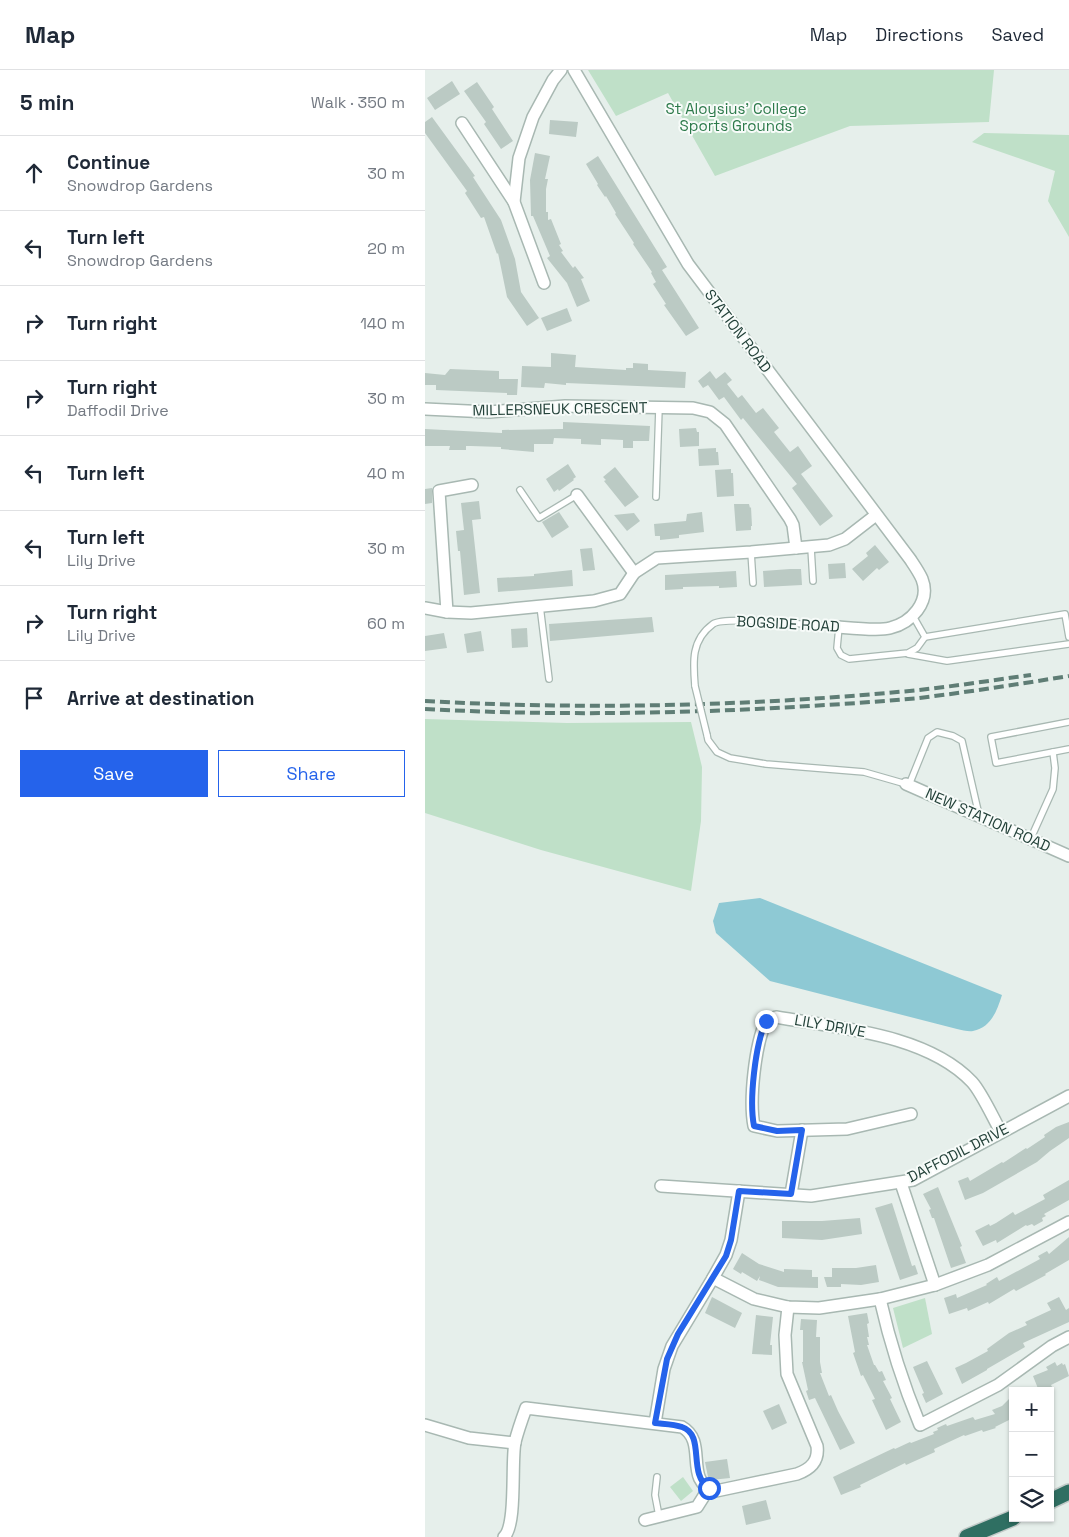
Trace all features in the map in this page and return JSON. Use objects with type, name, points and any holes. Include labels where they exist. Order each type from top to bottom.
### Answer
[{"type":"highway","points":[[1054,1499],[1069,1492]]},
{"type":"highway","points":[[967,1537],[1009,1520]]},
{"type":"street","points":[[514,202],[519,158],[533,117],[553,80],[561,70]]},
{"type":"street","name":"STATION ROAD","points":[[574,70],[688,264],[910,559],[922,580],[923,588],[922,605],[913,616]]},
{"type":"street","points":[[462,123],[514,202],[544,283]]},
{"type":"street","name":"MILLERSNEUK CRESCENT","points":[[425,409],[489,412],[565,406],[659,408],[710,412],[725,424],[790,518],[793,525],[796,548]]},
{"type":"street","points":[[447,612],[439,491],[472,485]]},
{"type":"street","points":[[577,494],[634,573]]},
{"type":"street","points":[[425,608],[447,612],[471,612],[594,601],[620,594],[634,573],[657,558],[811,548],[829,545],[845,539],[876,515]]},
{"type":"street","name":"BOGSIDE ROAD","points":[[839,627],[888,629],[905,623],[913,616]]},
{"type":"street","name":"NEW STATION ROAD","points":[[908,785],[1069,856]]},
{"type":"street","name":"LILY DRIVE","points":[[911,1114],[847,1129],[777,1131],[754,1126],[751,1114],[755,1060],[761,1032],[766,1021],[775,1017],[888,1036],[941,1058],[957,1068],[973,1084],[1001,1132]]},
{"type":"street","name":"DAFFODIL DRIVE","points":[[661,1186],[811,1196],[913,1180],[1069,1096]]},
{"type":"street","points":[[791,1194],[802,1130]]},
{"type":"street","points":[[901,1182],[935,1284]]},
{"type":"street","points":[[655,1423],[664,1369],[672,1346],[726,1256],[731,1240],[739,1191]]},
{"type":"street","points":[[713,1278],[754,1299],[788,1307],[819,1308],[880,1299],[935,1284],[988,1265],[1069,1222]]},
{"type":"street","points":[[880,1299],[888,1336],[919,1425],[998,1385],[1052,1346],[1069,1337]]},
{"type":"street","points":[[503,1537],[507,1534],[511,1516],[515,1443],[526,1408],[682,1427],[691,1433],[694,1440],[699,1478],[709,1488],[716,1490],[797,1474],[809,1468],[816,1461],[818,1454],[817,1446],[787,1374],[785,1347],[788,1307]]},
{"type":"street","points":[[425,1425],[469,1438],[515,1443]]},
{"type":"street","points":[[645,1520],[697,1507],[709,1488]]},
{"type":"lane","points":[[656,497],[659,408]]},
{"type":"lane","points":[[520,490],[539,518],[577,494]]},
{"type":"lane","points":[[811,548],[813,580]]},
{"type":"lane","points":[[751,552],[753,584]]},
{"type":"lane","points":[[540,606],[549,679]]},
{"type":"lane","points":[[908,654],[917,648],[925,637],[1065,614],[1069,637]]},
{"type":"lane","points":[[913,616],[925,637]]},
{"type":"lane","name":"BOGSIDE ROAD","points":[[839,627],[735,621],[715,623],[702,634],[694,649],[693,667],[695,686],[708,740],[717,752],[730,758],[766,764],[864,772],[908,785]]},
{"type":"lane","points":[[839,627],[837,648],[841,656],[849,658],[908,654],[947,661],[1069,644]]},
{"type":"lane","points":[[1069,722],[991,737],[995,763],[1069,749]]},
{"type":"lane","points":[[908,785],[928,738],[937,732],[953,736],[962,741],[979,816]]},
{"type":"lane","points":[[1031,838],[1053,789],[1055,768],[1053,752]]},
{"type":"lane","points":[[657,1477],[655,1495],[659,1516]]},
{"type":"green space","name":"St Aloysius' College Sports Grounds","points":[[588,70],[994,70],[989,122],[850,126],[715,176],[668,93],[616,116]]},
{"type":"green space","points":[[984,133],[1069,135],[1069,237],[1048,201],[1055,171],[972,142]]},
{"type":"green space","points":[[425,719],[567,723],[691,722],[702,767],[701,821],[691,891],[541,850],[425,813]]},
{"type":"green space","points":[[925,1298],[932,1334],[903,1348],[893,1308]]},
{"type":"green space","points":[[683,1477],[693,1491],[681,1501],[670,1487]]},
{"type":"water","points":[[760,898],[1002,995],[996,1012],[985,1026],[973,1031],[967,1031],[770,981],[716,933],[713,921],[719,903]]},
{"type":"building","points":[[452,81],[460,94],[435,110],[427,98]]},
{"type":"building","points":[[477,82],[513,141],[501,149],[484,124],[486,122],[464,91]]},
{"type":"building","points":[[432,117],[475,176],[473,177],[501,220],[515,259],[521,292],[539,318],[527,326],[507,297],[498,253],[484,217],[481,218],[465,193],[467,191],[425,133],[425,122]]},
{"type":"building","points":[[550,120],[578,122],[576,137],[549,134]]},
{"type":"building","points":[[535,153],[550,156],[545,179],[548,179],[546,212],[548,212],[548,220],[551,219],[561,244],[559,245],[563,251],[561,252],[573,268],[575,266],[584,278],[581,279],[590,301],[577,307],[567,283],[547,258],[550,256],[533,216],[531,216],[530,180]]},
{"type":"building","points":[[598,156],[667,267],[662,270],[699,328],[686,336],[664,305],[666,304],[653,284],[656,282],[652,272],[633,244],[586,164]]},
{"type":"building","points":[[567,308],[572,321],[547,331],[541,318]]},
{"type":"building","points":[[551,353],[576,355],[575,367],[626,370],[626,368],[633,368],[633,363],[648,364],[648,370],[686,372],[685,388],[566,383],[566,385],[545,383],[544,388],[521,387],[522,366],[551,367]]},
{"type":"building","points":[[450,369],[499,371],[499,379],[518,379],[517,395],[436,390],[436,385],[425,385],[425,373],[445,375]]},
{"type":"building","points":[[710,371],[716,379],[725,372],[732,380],[727,384],[738,398],[742,395],[756,413],[763,408],[779,428],[774,432],[790,452],[798,446],[812,466],[801,474],[833,516],[820,526],[792,488],[797,484],[743,418],[741,420],[724,397],[719,400],[708,385],[703,388],[698,381]]},
{"type":"building","points":[[563,422],[650,426],[649,441],[633,441],[633,448],[623,448],[623,440],[601,439],[601,445],[581,444],[581,439],[554,438],[553,444],[534,444],[534,452],[501,449],[501,447],[466,446],[466,450],[449,450],[450,446],[425,446],[425,429],[502,433],[502,430],[563,429]]},
{"type":"building","points":[[696,428],[697,432],[699,432],[699,446],[680,447],[679,429]]},
{"type":"building","points":[[716,448],[719,465],[699,466],[698,449]]},
{"type":"building","points":[[568,464],[576,477],[559,491],[558,489],[554,492],[546,479]]},
{"type":"building","points":[[615,467],[639,497],[625,507],[604,481],[606,480],[603,477]]},
{"type":"building","points":[[731,469],[731,473],[733,473],[734,496],[717,497],[715,470]]},
{"type":"building","points":[[432,488],[432,503],[425,504],[425,489]]},
{"type":"building","points":[[479,501],[481,519],[472,520],[480,593],[464,595],[456,531],[464,530],[461,503]]},
{"type":"building","points":[[734,504],[749,504],[751,507],[751,530],[736,531]]},
{"type":"building","points":[[559,512],[569,527],[552,538],[542,522]]},
{"type":"building","points":[[702,512],[704,532],[679,535],[679,538],[660,540],[660,536],[655,536],[654,524],[686,521],[687,514]]},
{"type":"building","points":[[634,513],[640,521],[627,531],[614,515]]},
{"type":"building","points":[[875,545],[889,562],[879,570],[877,568],[863,581],[852,569],[868,556],[866,553]]},
{"type":"building","points":[[592,548],[595,570],[583,571],[580,549]]},
{"type":"building","points":[[845,563],[846,578],[829,579],[828,564]]},
{"type":"building","points":[[801,569],[802,585],[764,587],[763,571]]},
{"type":"building","points":[[572,570],[573,586],[498,592],[497,578],[534,576],[534,574]]},
{"type":"building","points":[[736,571],[737,587],[683,587],[683,589],[665,590],[665,575]]},
{"type":"building","points":[[652,617],[654,632],[550,641],[549,624]]},
{"type":"building","points":[[527,628],[528,647],[512,648],[511,629]]},
{"type":"building","points":[[481,631],[484,651],[467,653],[464,634]]},
{"type":"building","points":[[444,633],[447,648],[425,651],[425,636]]},
{"type":"building","points":[[1069,1122],[1069,1138],[1037,1162],[983,1193],[965,1200],[958,1181],[968,1177],[970,1181],[1027,1149],[1056,1127]]},
{"type":"building","points":[[1069,1180],[1069,1200],[1044,1214],[1046,1216],[1042,1218],[1043,1221],[1034,1226],[1032,1224],[1026,1225],[997,1243],[996,1240],[983,1246],[975,1231],[989,1224],[990,1226],[996,1223],[1013,1212],[1015,1215],[1045,1199],[1043,1195]]},
{"type":"building","points":[[938,1187],[962,1246],[960,1247],[966,1263],[951,1268],[934,1218],[932,1218],[929,1210],[931,1209],[923,1194]]},
{"type":"building","points":[[892,1203],[912,1266],[915,1265],[918,1274],[900,1280],[875,1208]]},
{"type":"building","points":[[860,1218],[862,1234],[822,1240],[782,1238],[782,1221],[822,1221]]},
{"type":"building","points":[[1069,1237],[1069,1260],[1046,1275],[1016,1291],[1014,1289],[989,1304],[988,1302],[968,1311],[967,1308],[949,1314],[944,1298],[956,1294],[957,1298],[987,1285],[997,1277],[999,1281],[1040,1259],[1038,1256],[1047,1251],[1049,1254]]},
{"type":"building","points":[[742,1253],[759,1264],[784,1272],[784,1269],[812,1270],[812,1277],[818,1277],[818,1288],[778,1287],[759,1280],[760,1276],[757,1281],[742,1272],[741,1274],[733,1269]]},
{"type":"building","points":[[876,1265],[879,1282],[861,1285],[841,1284],[841,1287],[827,1287],[824,1277],[832,1277],[832,1268],[856,1268]]},
{"type":"building","points":[[712,1297],[742,1313],[735,1328],[705,1313]]},
{"type":"building","points":[[1059,1297],[1066,1310],[1069,1308],[1069,1322],[1023,1343],[1025,1347],[962,1384],[955,1368],[988,1351],[987,1349],[1009,1333],[1027,1325],[1025,1322],[1051,1310],[1047,1303]]},
{"type":"building","points":[[867,1313],[869,1345],[867,1345],[874,1365],[879,1372],[882,1371],[886,1380],[883,1381],[901,1422],[886,1430],[872,1400],[875,1399],[863,1375],[861,1376],[853,1353],[855,1352],[848,1316]]},
{"type":"building","points":[[756,1315],[773,1317],[770,1345],[772,1345],[772,1355],[752,1354]]},
{"type":"building","points":[[801,1319],[817,1320],[816,1337],[820,1337],[822,1373],[820,1373],[829,1396],[831,1395],[855,1443],[840,1450],[815,1398],[809,1400],[806,1391],[808,1390],[802,1362],[803,1330],[800,1330]]},
{"type":"building","points":[[927,1361],[943,1394],[926,1403],[922,1394],[924,1393],[913,1367]]},
{"type":"building","points":[[1055,1362],[1057,1366],[1062,1363],[1063,1365],[1065,1364],[1069,1376],[1051,1385],[1052,1387],[1037,1387],[1033,1376],[1048,1370],[1046,1367]]},
{"type":"building","points":[[1009,1399],[1009,1420],[996,1428],[964,1435],[934,1449],[935,1452],[906,1465],[905,1463],[860,1485],[861,1487],[841,1495],[833,1477],[894,1448],[934,1434],[933,1432],[938,1430],[937,1428],[946,1424],[947,1426],[973,1417],[975,1420],[995,1414],[992,1410],[1002,1406]]},
{"type":"building","points":[[779,1404],[787,1423],[772,1430],[763,1411]]},
{"type":"building","points":[[727,1459],[730,1478],[711,1480],[708,1477],[705,1462]]},
{"type":"building","points":[[766,1500],[771,1519],[746,1525],[742,1506]]},
{"type":"railway","points":[[425,701],[610,706],[734,703],[919,690],[1031,675]]},
{"type":"railway","points":[[425,709],[591,713],[757,709],[919,698],[1069,676]]},
{"type":"route","points":[[709,1488],[705,1486],[697,1472],[694,1440],[691,1433],[682,1427],[655,1423],[667,1359],[678,1334],[726,1256],[731,1240],[739,1191],[791,1194],[802,1130],[777,1131],[754,1126],[751,1114],[755,1060],[761,1032],[766,1021]]}]
